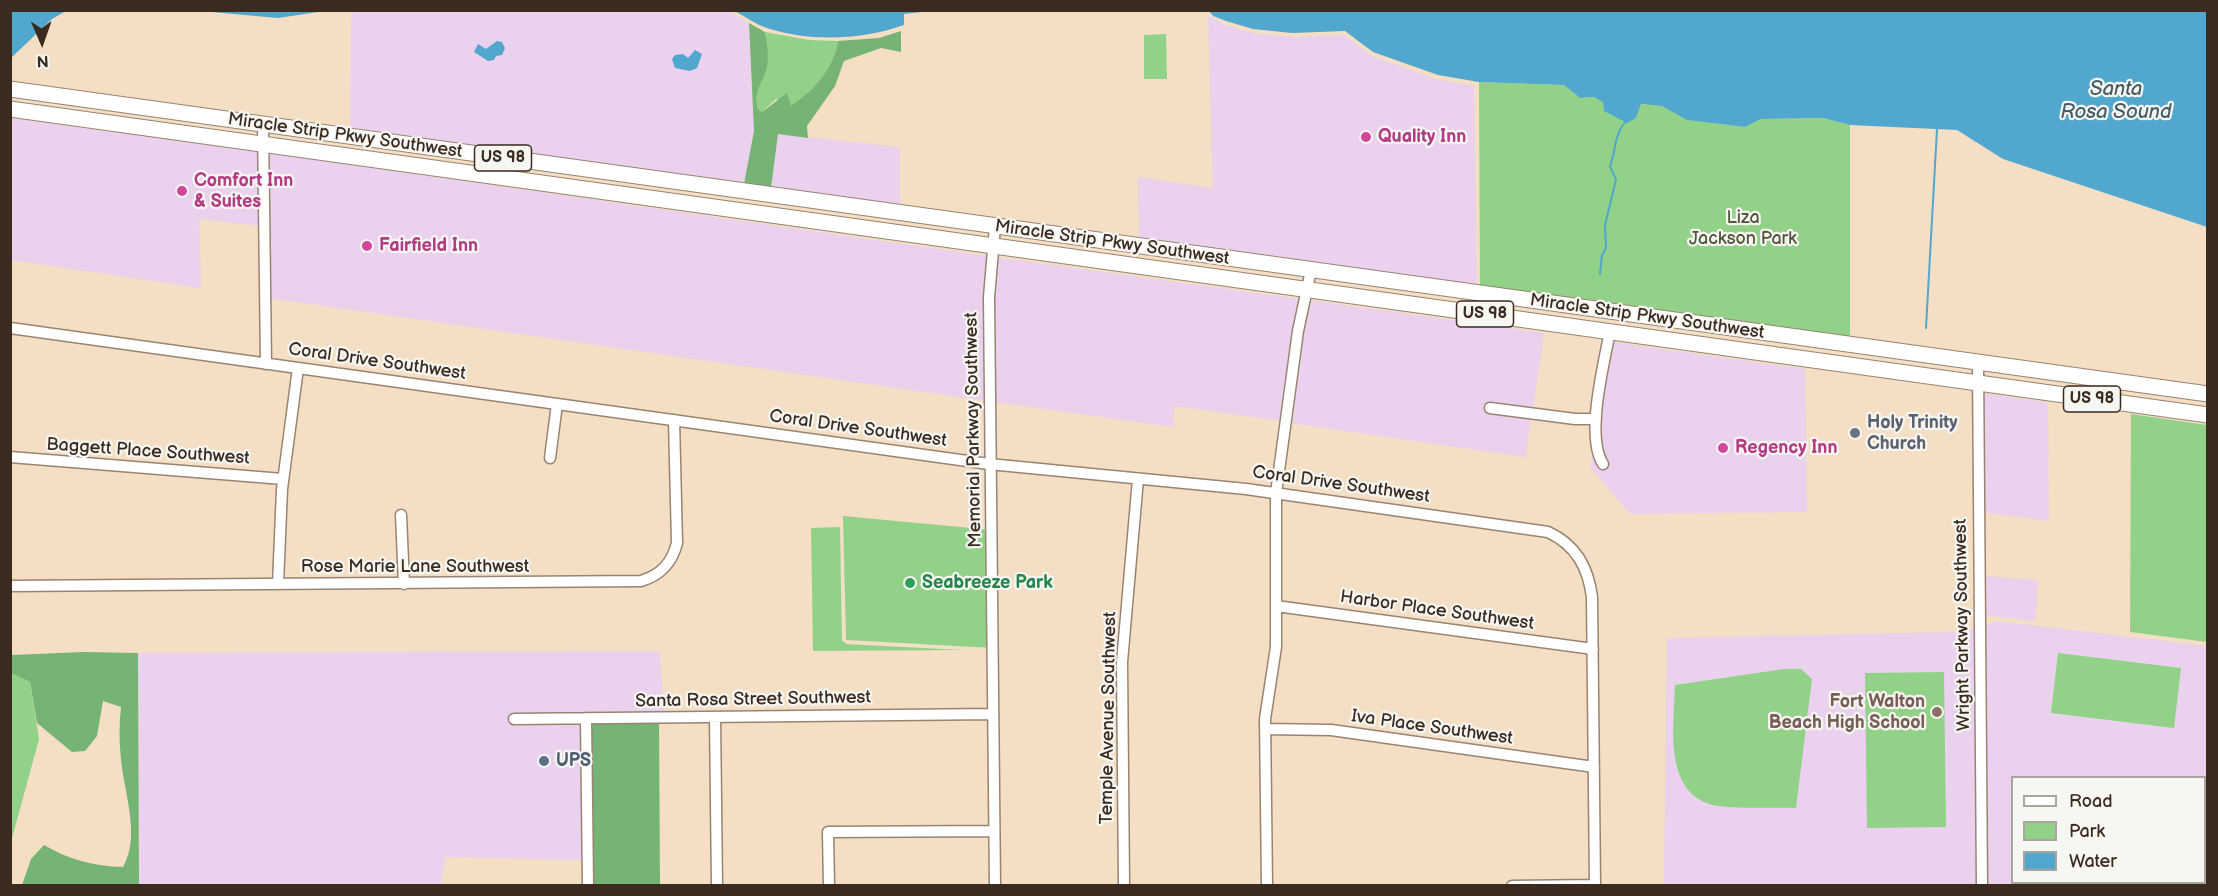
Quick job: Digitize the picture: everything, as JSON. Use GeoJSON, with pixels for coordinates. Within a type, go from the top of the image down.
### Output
{"type":"FeatureCollection","features":[{"type":"Feature","properties":{"kind":"highway","name":"Miracle Strip Pkwy Southwest"},"geometry":{"type":"LineString","coordinates":[[10,89],[2200,393]]}},
{"type":"Feature","properties":{"kind":"highway"},"geometry":{"type":"LineString","coordinates":[[10,96],[33,92]]}},
{"type":"Feature","properties":{"kind":"highway","name":"Miracle Strip Pkwy Southwest"},"geometry":{"type":"LineString","coordinates":[[10,109],[2208,415]]}},
{"type":"Feature","properties":{"kind":"highway"},"geometry":{"type":"LineString","coordinates":[[2191,412],[2200,393]]}},
{"type":"Feature","properties":{"kind":"street"},"geometry":{"type":"LineString","coordinates":[[263,124],[266,363]]}},
{"type":"Feature","properties":{"kind":"street","name":"Memorial Parkway Southwest"},"geometry":{"type":"LineString","coordinates":[[995,227],[989,297],[995,885]]}},
{"type":"Feature","properties":{"kind":"street"},"geometry":{"type":"LineString","coordinates":[[1267,885],[1265,729],[1274,662],[1276,493],[1298,331],[1311,270]]}},
{"type":"Feature","properties":{"kind":"street","name":"Coral Drive Southwest"},"geometry":{"type":"LineString","coordinates":[[10,328],[992,464],[1276,493],[1530,527],[1557,536],[1578,555],[1588,574],[1592,597],[1595,885]]}},
{"type":"Feature","properties":{"kind":"street"},"geometry":{"type":"LineString","coordinates":[[1603,464],[1598,455],[1596,419],[1597,401],[1610,332]]}},
{"type":"Feature","properties":{"kind":"street","name":"Wright Parkway Southwest"},"geometry":{"type":"LineString","coordinates":[[1978,364],[1982,885]]}},
{"type":"Feature","properties":{"kind":"street"},"geometry":{"type":"LineString","coordinates":[[278,584],[283,479],[298,368]]}},
{"type":"Feature","properties":{"kind":"street"},"geometry":{"type":"LineString","coordinates":[[550,458],[557,404]]}},
{"type":"Feature","properties":{"kind":"street"},"geometry":{"type":"LineString","coordinates":[[1490,408],[1575,419],[1596,419]]}},
{"type":"Feature","properties":{"kind":"street","name":"Rose Marie Lane Southwest"},"geometry":{"type":"LineString","coordinates":[[10,586],[641,581],[659,573],[671,561],[676,543],[674,420]]}},
{"type":"Feature","properties":{"kind":"street","name":"Baggett Place Southwest"},"geometry":{"type":"LineString","coordinates":[[10,458],[283,479]]}},
{"type":"Feature","properties":{"kind":"street","name":"Temple Avenue Southwest"},"geometry":{"type":"LineString","coordinates":[[1124,885],[1122,662],[1138,478]]}},
{"type":"Feature","properties":{"kind":"street"},"geometry":{"type":"LineString","coordinates":[[401,515],[404,584]]}},
{"type":"Feature","properties":{"kind":"street","name":"Harbor Place Southwest"},"geometry":{"type":"LineString","coordinates":[[1276,606],[1593,649]]}},
{"type":"Feature","properties":{"kind":"street","name":"Santa Rosa Street Southwest"},"geometry":{"type":"LineString","coordinates":[[514,719],[993,714]]}},
{"type":"Feature","properties":{"kind":"street"},"geometry":{"type":"LineString","coordinates":[[715,717],[717,885]]}},
{"type":"Feature","properties":{"kind":"street"},"geometry":{"type":"LineString","coordinates":[[586,718],[588,885]]}},
{"type":"Feature","properties":{"kind":"street","name":"Iva Place Southwest"},"geometry":{"type":"LineString","coordinates":[[1265,729],[1331,730],[1594,766]]}},
{"type":"Feature","properties":{"kind":"street"},"geometry":{"type":"LineString","coordinates":[[829,885],[828,832],[994,831]]}},
{"type":"Feature","properties":{"kind":"street"},"geometry":{"type":"LineString","coordinates":[[1512,885],[1595,885]]}},
{"type":"Feature","properties":{"kind":"shaded area"},"geometry":{"type":"Polygon","coordinates":[[[726,10],[749,23],[754,131],[744,184],[350,129],[351,11],[726,10]]]}},
{"type":"Feature","properties":{"kind":"shaded area"},"geometry":{"type":"Polygon","coordinates":[[[1208,15],[1225,25],[1253,33],[1292,37],[1344,35],[1372,56],[1436,79],[1474,86],[1477,285],[1139,239],[1138,177],[1213,188],[1208,15]]]}},
{"type":"Feature","properties":{"kind":"shaded area"},"geometry":{"type":"Polygon","coordinates":[[[11,118],[259,152],[260,226],[199,219],[201,288],[11,260],[11,118]]]}},
{"type":"Feature","properties":{"kind":"shaded area"},"geometry":{"type":"Polygon","coordinates":[[[778,134],[900,147],[900,206],[771,188],[778,134]]]}},
{"type":"Feature","properties":{"kind":"shaded area"},"geometry":{"type":"Polygon","coordinates":[[[267,153],[987,256],[987,401],[269,298],[267,153]]]}},
{"type":"Feature","properties":{"kind":"shaded area"},"geometry":{"type":"Polygon","coordinates":[[[995,257],[1301,299],[1282,421],[1174,406],[1173,427],[995,402],[995,257]]]}},
{"type":"Feature","properties":{"kind":"shaded area"},"geometry":{"type":"Polygon","coordinates":[[[1309,300],[1544,333],[1533,409],[1486,403],[1486,412],[1531,418],[1526,457],[1290,423],[1309,300]]]}},
{"type":"Feature","properties":{"kind":"shaded area"},"geometry":{"type":"Polygon","coordinates":[[[1612,342],[1805,369],[1807,512],[1630,514],[1590,467],[1594,447],[1596,462],[1602,471],[1609,465],[1602,453],[1601,404],[1612,342]]]}},
{"type":"Feature","properties":{"kind":"shaded area"},"geometry":{"type":"Polygon","coordinates":[[[1981,393],[2048,402],[2049,521],[1982,512],[1981,393]]]}},
{"type":"Feature","properties":{"kind":"shaded area"},"geometry":{"type":"Polygon","coordinates":[[[1983,576],[2038,580],[2035,621],[1984,615],[1983,576]]]}},
{"type":"Feature","properties":{"kind":"shaded area","name":"Fort Walton Beach High School"},"geometry":{"type":"Polygon","coordinates":[[[1997,621],[2207,646],[2207,885],[1664,886],[1667,638],[1959,632],[1997,621]]]}},
{"type":"Feature","properties":{"kind":"shaded area"},"geometry":{"type":"Polygon","coordinates":[[[659,651],[665,713],[509,715],[510,724],[582,723],[583,860],[445,857],[441,885],[139,885],[138,653],[659,651]]]}},
{"type":"Feature","properties":{"kind":"green space"},"geometry":{"type":"Polygon","coordinates":[[[749,23],[765,32],[767,67],[757,97],[758,109],[762,112],[787,93],[791,106],[807,93],[827,70],[838,41],[879,38],[901,31],[901,52],[881,48],[844,61],[835,86],[807,126],[808,138],[778,134],[771,188],[744,184],[754,131],[749,23]]]}},
{"type":"Feature","properties":{"kind":"green space"},"geometry":{"type":"Polygon","coordinates":[[[765,32],[809,40],[838,41],[836,52],[827,70],[807,94],[791,107],[776,99],[762,112],[758,109],[757,95],[766,66],[765,32]]]}},
{"type":"Feature","properties":{"kind":"green space"},"geometry":{"type":"Polygon","coordinates":[[[1166,34],[1167,79],[1144,79],[1144,35],[1166,34]]]}},
{"type":"Feature","properties":{"kind":"green space","name":"Liza Jackson Park"},"geometry":{"type":"Polygon","coordinates":[[[1479,82],[1564,85],[1580,98],[1594,97],[1636,118],[1640,104],[1662,106],[1688,120],[1745,127],[1761,119],[1823,118],[1850,125],[1850,346],[1480,293],[1479,82]]]}},
{"type":"Feature","properties":{"kind":"green space"},"geometry":{"type":"Polygon","coordinates":[[[2131,414],[2207,425],[2207,642],[2130,632],[2131,414]]]}},
{"type":"Feature","properties":{"kind":"green space","name":"Seabreeze Park"},"geometry":{"type":"Polygon","coordinates":[[[843,516],[992,530],[993,648],[846,640],[843,516]]]}},
{"type":"Feature","properties":{"kind":"green space"},"geometry":{"type":"Polygon","coordinates":[[[840,527],[842,640],[846,644],[962,650],[813,651],[811,528],[840,527]]]}},
{"type":"Feature","properties":{"kind":"green space"},"geometry":{"type":"Polygon","coordinates":[[[84,652],[138,653],[139,885],[22,885],[31,859],[44,845],[63,855],[102,865],[123,867],[128,855],[131,828],[120,753],[121,707],[103,701],[97,736],[85,751],[72,752],[37,723],[30,682],[11,673],[11,655],[84,652]]]}},
{"type":"Feature","properties":{"kind":"green space"},"geometry":{"type":"Polygon","coordinates":[[[2058,653],[2181,668],[2174,728],[2051,713],[2058,653]]]}},
{"type":"Feature","properties":{"kind":"green space"},"geometry":{"type":"Polygon","coordinates":[[[1784,669],[1801,669],[1812,679],[1796,808],[1728,807],[1700,800],[1688,789],[1675,757],[1673,720],[1675,685],[1784,669]]]}},
{"type":"Feature","properties":{"kind":"green space"},"geometry":{"type":"Polygon","coordinates":[[[1944,672],[1946,827],[1867,828],[1865,673],[1944,672]]]}},
{"type":"Feature","properties":{"kind":"green space"},"geometry":{"type":"Polygon","coordinates":[[[11,673],[30,682],[39,739],[11,842],[11,673]]]}},
{"type":"Feature","properties":{"kind":"green space"},"geometry":{"type":"Polygon","coordinates":[[[659,722],[660,885],[592,885],[590,723],[659,722]]]}},
{"type":"Feature","properties":{"kind":"water"},"geometry":{"type":"Polygon","coordinates":[[[11,10],[66,11],[52,19],[11,58],[11,10]]]}},
{"type":"Feature","properties":{"kind":"water"},"geometry":{"type":"Polygon","coordinates":[[[200,10],[325,11],[278,18],[200,10]]]}},
{"type":"Feature","properties":{"kind":"water"},"geometry":{"type":"Polygon","coordinates":[[[734,11],[931,11],[904,14],[904,25],[871,34],[818,37],[784,33],[763,27],[734,11]]]}},
{"type":"Feature","properties":{"kind":"water","name":"Santa Rosa Sound"},"geometry":{"type":"Polygon","coordinates":[[[1209,11],[2207,11],[2207,227],[2003,159],[1957,130],[1850,125],[1823,118],[1761,119],[1745,127],[1687,120],[1662,106],[1641,104],[1636,118],[1627,123],[1604,111],[1603,102],[1594,97],[1580,98],[1564,85],[1479,82],[1438,75],[1373,52],[1345,31],[1292,33],[1253,29],[1213,16],[1209,11]]]}},
{"type":"Feature","properties":{"kind":"water"},"geometry":{"type":"Polygon","coordinates":[[[497,41],[502,42],[505,48],[502,55],[496,56],[494,60],[488,61],[474,52],[478,44],[486,49],[497,41]]]}},
{"type":"Feature","properties":{"kind":"water"},"geometry":{"type":"Polygon","coordinates":[[[695,50],[702,54],[697,68],[690,71],[675,68],[672,59],[675,55],[683,54],[688,58],[695,50]]]}},
{"type":"Feature","properties":{"kind":"waterway"},"geometry":{"type":"LineString","coordinates":[[1600,274],[1602,255],[1606,248],[1605,225],[1616,180],[1610,166],[1617,138],[1625,122]]}},
{"type":"Feature","properties":{"kind":"waterway"},"geometry":{"type":"LineString","coordinates":[[1926,328],[1937,129]]}},
{"type":"Feature","properties":{"kind":"place","name":"Quality Inn"},"geometry":{"type":"Point","coordinates":[1366,137]}},
{"type":"Feature","properties":{"kind":"place","name":"Comfort Inn & Suites"},"geometry":{"type":"Point","coordinates":[182,191]}},
{"type":"Feature","properties":{"kind":"place","name":"Fairfield Inn"},"geometry":{"type":"Point","coordinates":[367,246]}},
{"type":"Feature","properties":{"kind":"place","name":"Holy Trinity Church"},"geometry":{"type":"Point","coordinates":[1855,433]}},
{"type":"Feature","properties":{"kind":"place","name":"Regency Inn"},"geometry":{"type":"Point","coordinates":[1723,448]}},
{"type":"Feature","properties":{"kind":"place","name":"Seabreeze Park"},"geometry":{"type":"Point","coordinates":[910,583]}},
{"type":"Feature","properties":{"kind":"place","name":"Fort Walton Beach High School"},"geometry":{"type":"Point","coordinates":[1937,712]}},
{"type":"Feature","properties":{"kind":"place","name":"UPS"},"geometry":{"type":"Point","coordinates":[544,761]}}]}
